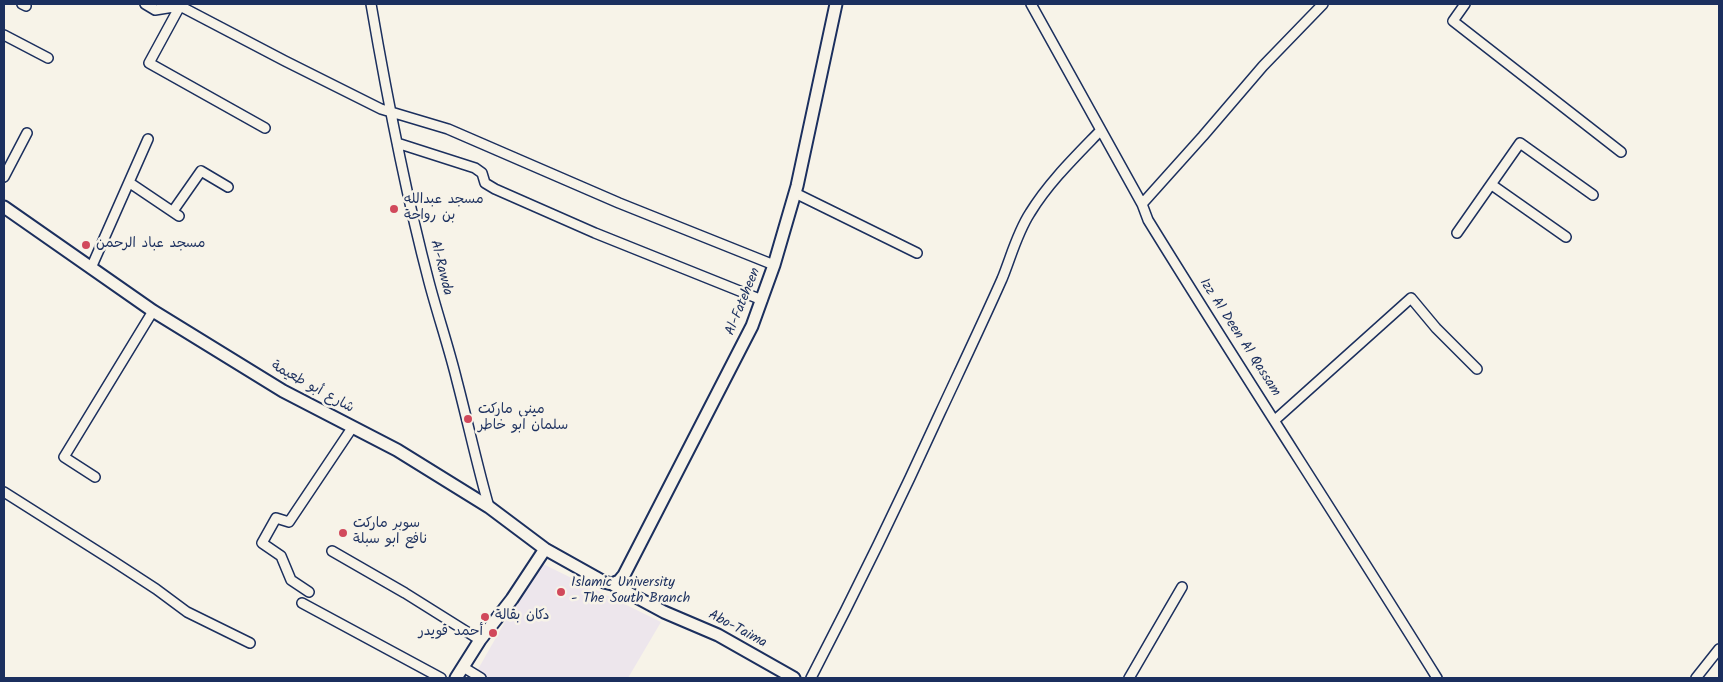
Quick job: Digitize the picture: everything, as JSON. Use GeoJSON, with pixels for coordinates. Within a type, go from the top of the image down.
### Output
{"type":"FeatureCollection","features":[{"type":"Feature","properties":{"kind":"street"},"geometry":{"type":"LineString","coordinates":[[145,4],[155,10],[181,5],[285,61],[381,108],[448,129],[619,203],[774,266]]}},
{"type":"Feature","properties":{"kind":"street","name":"Al-Rawda"},"geometry":{"type":"LineString","coordinates":[[371,4],[396,143],[429,282],[458,382],[470,440],[489,506]]}},
{"type":"Feature","properties":{"kind":"street","name":"Al-Fateheen"},"geometry":{"type":"LineString","coordinates":[[612,584],[619,581],[624,575],[750,332],[774,266],[795,192],[836,4]]}},
{"type":"Feature","properties":{"kind":"street","name":"Izz Al Deen Al Qassam"},"geometry":{"type":"LineString","coordinates":[[1031,4],[1142,204],[1148,220],[1437,678]]}},
{"type":"Feature","properties":{"kind":"street"},"geometry":{"type":"LineString","coordinates":[[1142,204],[1263,66],[1323,4]]}},
{"type":"Feature","properties":{"kind":"street"},"geometry":{"type":"LineString","coordinates":[[1465,4],[1453,21],[1621,152]]}},
{"type":"Feature","properties":{"kind":"street"},"geometry":{"type":"LineString","coordinates":[[181,5],[149,63],[265,128]]}},
{"type":"Feature","properties":{"kind":"street"},"geometry":{"type":"LineString","coordinates":[[4,35],[48,58]]}},
{"type":"Feature","properties":{"kind":"street"},"geometry":{"type":"LineString","coordinates":[[811,678],[874,555],[929,438],[1002,279],[1022,227],[1030,212],[1065,167],[1101,130]]}},
{"type":"Feature","properties":{"kind":"street"},"geometry":{"type":"LineString","coordinates":[[4,177],[27,133]]}},
{"type":"Feature","properties":{"kind":"street"},"geometry":{"type":"LineString","coordinates":[[91,268],[148,139]]}},
{"type":"Feature","properties":{"kind":"street"},"geometry":{"type":"LineString","coordinates":[[396,143],[475,168],[482,173],[485,184],[495,189],[595,233],[762,300]]}},
{"type":"Feature","properties":{"kind":"street"},"geometry":{"type":"LineString","coordinates":[[1457,233],[1520,143],[1593,195]]}},
{"type":"Feature","properties":{"kind":"street"},"geometry":{"type":"LineString","coordinates":[[130,183],[176,214],[201,171],[228,187]]}},
{"type":"Feature","properties":{"kind":"street"},"geometry":{"type":"LineString","coordinates":[[1492,185],[1566,237]]}},
{"type":"Feature","properties":{"kind":"street"},"geometry":{"type":"LineString","coordinates":[[795,192],[917,252]]}},
{"type":"Feature","properties":{"kind":"street","name":"شارع أبو طعيمة"},"geometry":{"type":"LineString","coordinates":[[4,207],[153,311],[283,391],[397,450],[489,506],[545,549],[604,582],[612,584]]}},
{"type":"Feature","properties":{"kind":"street"},"geometry":{"type":"LineString","coordinates":[[1275,420],[1412,298],[1436,328],[1478,370]]}},
{"type":"Feature","properties":{"kind":"street"},"geometry":{"type":"LineString","coordinates":[[95,477],[64,457],[153,311]]}},
{"type":"Feature","properties":{"kind":"street"},"geometry":{"type":"LineString","coordinates":[[309,592],[291,580],[281,556],[262,543],[276,518],[289,522],[352,428]]}},
{"type":"Feature","properties":{"kind":"street"},"geometry":{"type":"LineString","coordinates":[[4,492],[134,575],[187,612],[250,643]]}},
{"type":"Feature","properties":{"kind":"street"},"geometry":{"type":"LineString","coordinates":[[456,678],[480,640],[512,599],[545,549]]}},
{"type":"Feature","properties":{"kind":"street"},"geometry":{"type":"LineString","coordinates":[[332,551],[405,593],[480,640]]}},
{"type":"Feature","properties":{"kind":"street","name":"Abo-Taima"},"geometry":{"type":"LineString","coordinates":[[612,584],[664,612],[718,635],[794,678]]}},
{"type":"Feature","properties":{"kind":"street"},"geometry":{"type":"LineString","coordinates":[[1129,678],[1182,587]]}},
{"type":"Feature","properties":{"kind":"street"},"geometry":{"type":"LineString","coordinates":[[302,603],[441,678]]}},
{"type":"Feature","properties":{"kind":"street"},"geometry":{"type":"LineString","coordinates":[[1696,678],[1719,649]]}},
{"type":"Feature","properties":{"kind":"street"},"geometry":{"type":"LineString","coordinates":[[463,667],[481,678]]}},
{"type":"Feature","properties":{"kind":"shaded area","name":"Islamic University - The South Branch"},"geometry":{"type":"Polygon","coordinates":[[[539,562],[661,622],[628,678],[473,678],[539,562]]]}},
{"type":"Feature","properties":{"kind":"place","name":"مسجد عبدالله بن رواحة"},"geometry":{"type":"Point","coordinates":[394,209]}},
{"type":"Feature","properties":{"kind":"place","name":"مسجد عباد الرحمن"},"geometry":{"type":"Point","coordinates":[86,245]}},
{"type":"Feature","properties":{"kind":"place","name":"ميني ماركت سلمان ابو خاطر"},"geometry":{"type":"Point","coordinates":[468,419]}},
{"type":"Feature","properties":{"kind":"place","name":"سوبر ماركت نافع ابو سبلة"},"geometry":{"type":"Point","coordinates":[343,533]}},
{"type":"Feature","properties":{"kind":"place","name":"Islamic University - The South Branch"},"geometry":{"type":"Point","coordinates":[561,592]}},
{"type":"Feature","properties":{"kind":"place","name":"دكان بقالة"},"geometry":{"type":"Point","coordinates":[485,617]}},
{"type":"Feature","properties":{"kind":"place","name":"أحمد قويدر"},"geometry":{"type":"Point","coordinates":[493,633]}}]}
